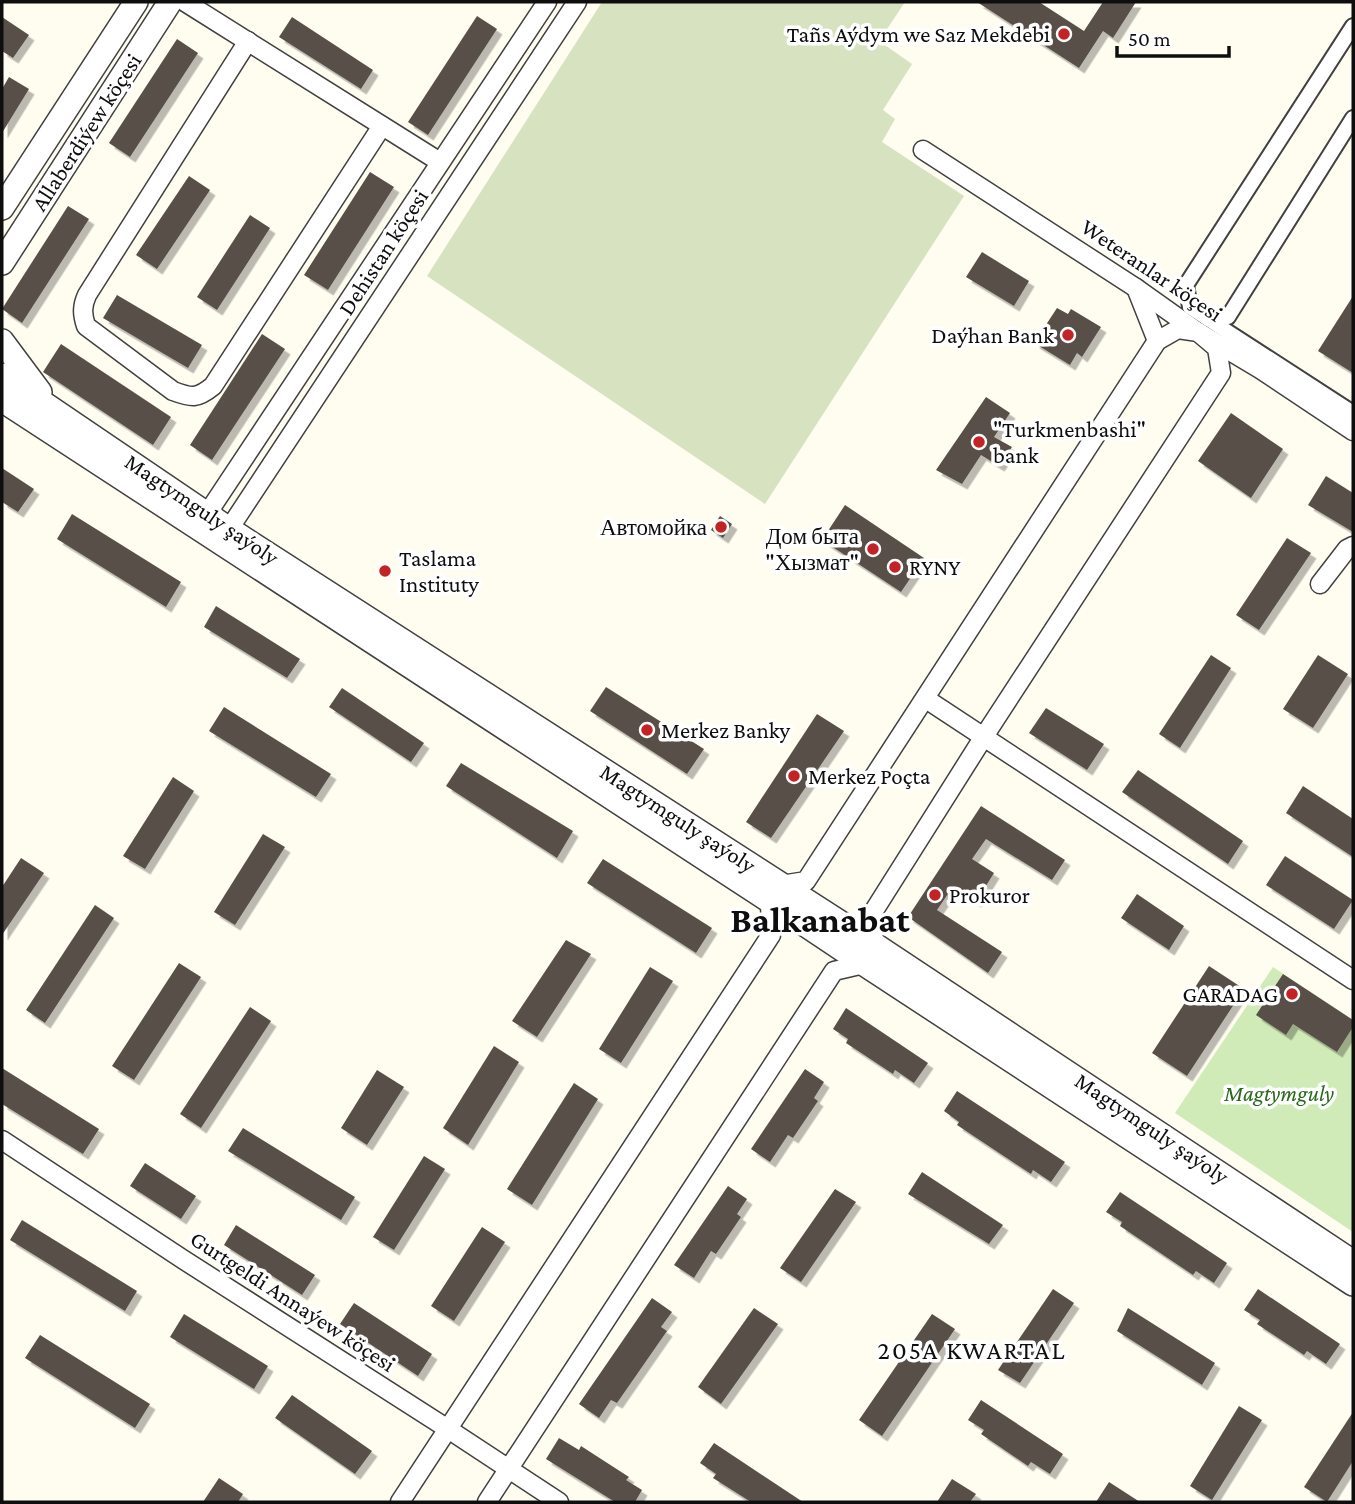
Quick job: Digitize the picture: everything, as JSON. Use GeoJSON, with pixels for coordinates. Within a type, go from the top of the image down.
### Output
{"type":"FeatureCollection","features":[{"type":"Feature","properties":{"kind":"street","name":"Allaberdiýew köçesi"},"geometry":{"type":"LineString","coordinates":[[2,208],[136,2]]}},
{"type":"Feature","properties":{"kind":"street","name":"Allaberdiýew köçesi"},"geometry":{"type":"LineString","coordinates":[[2,263],[170,2]]}},
{"type":"Feature","properties":{"kind":"street"},"geometry":{"type":"LineString","coordinates":[[185,2],[440,162]]}},
{"type":"Feature","properties":{"kind":"street","name":"Dehistan köçesi"},"geometry":{"type":"LineString","coordinates":[[207,514],[547,2]]}},
{"type":"Feature","properties":{"kind":"street","name":"Dehistan köçesi"},"geometry":{"type":"LineString","coordinates":[[229,529],[577,2]]}},
{"type":"Feature","properties":{"kind":"street"},"geometry":{"type":"LineString","coordinates":[[1221,373],[1217,348],[1190,307],[1186,285],[1353,26]]}},
{"type":"Feature","properties":{"kind":"street"},"geometry":{"type":"LineString","coordinates":[[248,41],[83,304],[82,316],[86,326],[173,391],[190,398],[204,394],[213,386],[382,126]]}},
{"type":"Feature","properties":{"kind":"street"},"geometry":{"type":"LineString","coordinates":[[400,1502],[771,935],[776,893],[806,881],[1157,341],[1178,329],[1228,317],[1353,118]]}},
{"type":"Feature","properties":{"kind":"street","name":"Weteranlar köçesi"},"geometry":{"type":"LineString","coordinates":[[923,150],[1136,288],[1203,325],[1259,369],[1353,430]]}},
{"type":"Feature","properties":{"kind":"street"},"geometry":{"type":"LineString","coordinates":[[2,201],[19,180]]}},
{"type":"Feature","properties":{"kind":"street"},"geometry":{"type":"LineString","coordinates":[[1136,288],[1157,341]]}},
{"type":"Feature","properties":{"kind":"street"},"geometry":{"type":"LineString","coordinates":[[1203,325],[1353,413]]}},
{"type":"Feature","properties":{"kind":"street"},"geometry":{"type":"LineString","coordinates":[[2,341],[25,374],[51,404],[73,423]]}},
{"type":"Feature","properties":{"kind":"street"},"geometry":{"type":"LineString","coordinates":[[487,1502],[834,971],[870,954],[870,917],[1221,373],[1233,366],[1259,369]]}},
{"type":"Feature","properties":{"kind":"street","name":"Magtymguly şaýoly"},"geometry":{"type":"LineString","coordinates":[[2,375],[776,893]]}},
{"type":"Feature","properties":{"kind":"street","name":"Magtymguly şaýoly"},"geometry":{"type":"LineString","coordinates":[[2,400],[1353,1262]]}},
{"type":"Feature","properties":{"kind":"street"},"geometry":{"type":"LineString","coordinates":[[1320,584],[1347,548],[1353,546]]}},
{"type":"Feature","properties":{"kind":"street"},"geometry":{"type":"LineString","coordinates":[[926,699],[1353,980]]}},
{"type":"Feature","properties":{"kind":"street","name":"Magtymguly şaýoly"},"geometry":{"type":"LineString","coordinates":[[870,954],[1353,1284]]}},
{"type":"Feature","properties":{"kind":"street","name":"Gurtgeldi Annaýew köçesi"},"geometry":{"type":"LineString","coordinates":[[2,1140],[559,1502]]}},
{"type":"Feature","properties":{"kind":"green space"},"geometry":{"type":"Polygon","coordinates":[[[602,2],[905,2],[879,41],[912,64],[883,110],[895,119],[882,142],[964,196],[765,504],[427,276],[602,2]]]}},
{"type":"Feature","properties":{"kind":"green space","name":"Magtymguly"},"geometry":{"type":"Polygon","coordinates":[[[1273,967],[1353,1020],[1353,1232],[1175,1113],[1273,967]]]}},
{"type":"Feature","properties":{"kind":"building","name":"Tañs Aýdym we Saz Mekdebi"},"geometry":{"type":"Polygon","coordinates":[[[977,2],[1039,2],[1084,31],[1103,2],[1136,2],[1113,38],[1103,31],[1079,68],[977,2]]]}},
{"type":"Feature","properties":{"kind":"building"},"geometry":{"type":"Polygon","coordinates":[[[477,16],[497,29],[428,135],[408,122],[477,16]]]}},
{"type":"Feature","properties":{"kind":"building"},"geometry":{"type":"Polygon","coordinates":[[[2,17],[29,35],[13,58],[2,51],[2,17]]]}},
{"type":"Feature","properties":{"kind":"building"},"geometry":{"type":"Polygon","coordinates":[[[292,17],[373,70],[361,89],[279,37],[292,17]]]}},
{"type":"Feature","properties":{"kind":"building"},"geometry":{"type":"Polygon","coordinates":[[[177,39],[198,53],[130,157],[109,143],[177,39]]]}},
{"type":"Feature","properties":{"kind":"building"},"geometry":{"type":"Polygon","coordinates":[[[9,77],[29,89],[2,133],[2,89],[9,77]]]}},
{"type":"Feature","properties":{"kind":"building"},"geometry":{"type":"Polygon","coordinates":[[[370,172],[394,187],[328,290],[304,275],[370,172]]]}},
{"type":"Feature","properties":{"kind":"building"},"geometry":{"type":"Polygon","coordinates":[[[189,176],[210,190],[157,269],[136,255],[189,176]]]}},
{"type":"Feature","properties":{"kind":"building"},"geometry":{"type":"Polygon","coordinates":[[[68,206],[89,219],[22,323],[2,309],[68,206]]]}},
{"type":"Feature","properties":{"kind":"building"},"geometry":{"type":"Polygon","coordinates":[[[250,215],[270,228],[217,310],[197,297],[250,215]]]}},
{"type":"Feature","properties":{"kind":"building"},"geometry":{"type":"Polygon","coordinates":[[[982,252],[1029,281],[1014,306],[966,277],[982,252]]]}},
{"type":"Feature","properties":{"kind":"building"},"geometry":{"type":"Polygon","coordinates":[[[117,295],[202,345],[188,368],[103,318],[117,295]]]}},
{"type":"Feature","properties":{"kind":"building"},"geometry":{"type":"Polygon","coordinates":[[[1353,296],[1353,373],[1318,351],[1353,296]]]}},
{"type":"Feature","properties":{"kind":"building","name":"Daýhan Bank"},"geometry":{"type":"Polygon","coordinates":[[[1057,308],[1068,314],[1071,309],[1101,327],[1082,357],[1077,353],[1070,365],[1034,343],[1057,308]]]}},
{"type":"Feature","properties":{"kind":"building"},"geometry":{"type":"Polygon","coordinates":[[[262,334],[285,349],[212,460],[190,445],[262,334]]]}},
{"type":"Feature","properties":{"kind":"building"},"geometry":{"type":"Polygon","coordinates":[[[61,344],[171,417],[153,445],[43,372],[61,344]]]}},
{"type":"Feature","properties":{"kind":"building","name":"\"Turkmenbashi\" bank"},"geometry":{"type":"Polygon","coordinates":[[[986,397],[1010,413],[994,437],[1012,447],[999,466],[981,455],[962,484],[936,470],[986,397]]]}},
{"type":"Feature","properties":{"kind":"building"},"geometry":{"type":"Polygon","coordinates":[[[1231,413],[1283,449],[1251,498],[1198,461],[1231,413]]]}},
{"type":"Feature","properties":{"kind":"building"},"geometry":{"type":"Polygon","coordinates":[[[2,468],[34,489],[18,512],[2,502],[2,468]]]}},
{"type":"Feature","properties":{"kind":"building"},"geometry":{"type":"Polygon","coordinates":[[[1326,476],[1353,493],[1353,532],[1308,505],[1326,476]]]}},
{"type":"Feature","properties":{"kind":"building","name":"Дом быта \"Хызмат\""},"geometry":{"type":"Polygon","coordinates":[[[845,505],[924,558],[901,592],[822,540],[845,505]]]}},
{"type":"Feature","properties":{"kind":"building"},"geometry":{"type":"Polygon","coordinates":[[[72,514],[181,582],[166,607],[57,539],[72,514]]]}},
{"type":"Feature","properties":{"kind":"building","name":"Автомойка"},"geometry":{"type":"Polygon","coordinates":[[[720,516],[732,524],[723,538],[711,530],[720,516]]]}},
{"type":"Feature","properties":{"kind":"building"},"geometry":{"type":"Polygon","coordinates":[[[1287,538],[1311,553],[1259,630],[1236,615],[1287,538]]]}},
{"type":"Feature","properties":{"kind":"building"},"geometry":{"type":"Polygon","coordinates":[[[216,606],[300,659],[287,678],[204,627],[216,606]]]}},
{"type":"Feature","properties":{"kind":"building"},"geometry":{"type":"Polygon","coordinates":[[[1211,655],[1231,668],[1180,748],[1159,734],[1211,655]]]}},
{"type":"Feature","properties":{"kind":"building"},"geometry":{"type":"Polygon","coordinates":[[[1318,655],[1348,674],[1313,728],[1283,709],[1318,655]]]}},
{"type":"Feature","properties":{"kind":"building","name":"Merkez Banky"},"geometry":{"type":"Polygon","coordinates":[[[606,687],[704,749],[687,774],[590,711],[606,687]]]}},
{"type":"Feature","properties":{"kind":"building"},"geometry":{"type":"Polygon","coordinates":[[[342,688],[424,743],[411,762],[329,707],[342,688]]]}},
{"type":"Feature","properties":{"kind":"building"},"geometry":{"type":"Polygon","coordinates":[[[224,707],[331,774],[316,797],[209,731],[224,707]]]}},
{"type":"Feature","properties":{"kind":"building"},"geometry":{"type":"Polygon","coordinates":[[[1046,708],[1104,744],[1087,770],[1029,733],[1046,708]]]}},
{"type":"Feature","properties":{"kind":"building","name":"Merkez Poçta"},"geometry":{"type":"Polygon","coordinates":[[[817,714],[844,731],[771,838],[746,822],[817,714]]]}},
{"type":"Feature","properties":{"kind":"building"},"geometry":{"type":"Polygon","coordinates":[[[461,763],[573,831],[557,858],[446,786],[461,763]]]}},
{"type":"Feature","properties":{"kind":"building"},"geometry":{"type":"Polygon","coordinates":[[[1138,770],[1243,841],[1228,864],[1122,792],[1138,770]]]}},
{"type":"Feature","properties":{"kind":"building"},"geometry":{"type":"Polygon","coordinates":[[[173,777],[194,791],[145,869],[123,856],[173,777]]]}},
{"type":"Feature","properties":{"kind":"building"},"geometry":{"type":"Polygon","coordinates":[[[1303,786],[1353,819],[1353,857],[1286,813],[1303,786]]]}},
{"type":"Feature","properties":{"kind":"building","name":"Prokuror"},"geometry":{"type":"Polygon","coordinates":[[[981,806],[1065,860],[1052,880],[986,839],[972,859],[994,873],[976,902],[952,888],[937,910],[1002,952],[988,973],[908,917],[981,806]]]}},
{"type":"Feature","properties":{"kind":"building"},"geometry":{"type":"Polygon","coordinates":[[[263,834],[285,847],[235,925],[214,912],[263,834]]]}},
{"type":"Feature","properties":{"kind":"building"},"geometry":{"type":"Polygon","coordinates":[[[1285,856],[1353,900],[1334,929],[1266,885],[1285,856]]]}},
{"type":"Feature","properties":{"kind":"building"},"geometry":{"type":"Polygon","coordinates":[[[21,858],[44,873],[2,935],[2,887],[21,858]]]}},
{"type":"Feature","properties":{"kind":"building"},"geometry":{"type":"Polygon","coordinates":[[[603,859],[712,928],[696,953],[587,883],[603,859]]]}},
{"type":"Feature","properties":{"kind":"building"},"geometry":{"type":"Polygon","coordinates":[[[1137,894],[1184,926],[1169,950],[1121,918],[1137,894]]]}},
{"type":"Feature","properties":{"kind":"building"},"geometry":{"type":"Polygon","coordinates":[[[95,905],[114,918],[45,1023],[26,1010],[95,905]]]}},
{"type":"Feature","properties":{"kind":"building"},"geometry":{"type":"Polygon","coordinates":[[[566,940],[591,954],[537,1037],[512,1021],[566,940]]]}},
{"type":"Feature","properties":{"kind":"building"},"geometry":{"type":"Polygon","coordinates":[[[179,963],[201,977],[134,1080],[112,1066],[179,963]]]}},
{"type":"Feature","properties":{"kind":"building"},"geometry":{"type":"Polygon","coordinates":[[[1209,966],[1244,989],[1187,1076],[1152,1053],[1209,966]]]}},
{"type":"Feature","properties":{"kind":"building"},"geometry":{"type":"Polygon","coordinates":[[[650,967],[673,981],[621,1063],[599,1049],[650,967]]]}},
{"type":"Feature","properties":{"kind":"building","name":"GARADAG"},"geometry":{"type":"Polygon","coordinates":[[[1283,974],[1353,1020],[1353,1027],[1337,1052],[1293,1024],[1286,1035],[1256,1015],[1283,974]]]}},
{"type":"Feature","properties":{"kind":"building"},"geometry":{"type":"Polygon","coordinates":[[[250,1007],[271,1021],[201,1128],[180,1114],[250,1007]]]}},
{"type":"Feature","properties":{"kind":"building"},"geometry":{"type":"Polygon","coordinates":[[[846,1008],[928,1063],[914,1083],[895,1070],[893,1074],[846,1043],[848,1039],[833,1029],[846,1008]]]}},
{"type":"Feature","properties":{"kind":"building"},"geometry":{"type":"Polygon","coordinates":[[[494,1046],[519,1062],[468,1145],[443,1128],[494,1046]]]}},
{"type":"Feature","properties":{"kind":"building"},"geometry":{"type":"Polygon","coordinates":[[[2,1068],[99,1129],[83,1154],[2,1104],[2,1068]]]}},
{"type":"Feature","properties":{"kind":"building"},"geometry":{"type":"Polygon","coordinates":[[[805,1069],[824,1082],[814,1098],[818,1101],[793,1138],[788,1135],[770,1162],[751,1149],[805,1069]]]}},
{"type":"Feature","properties":{"kind":"building"},"geometry":{"type":"Polygon","coordinates":[[[377,1070],[404,1087],[367,1145],[341,1128],[377,1070]]]}},
{"type":"Feature","properties":{"kind":"building"},"geometry":{"type":"Polygon","coordinates":[[[574,1083],[598,1099],[532,1205],[507,1189],[574,1083]]]}},
{"type":"Feature","properties":{"kind":"building"},"geometry":{"type":"Polygon","coordinates":[[[957,1091],[1065,1162],[1051,1182],[1033,1170],[1031,1174],[957,1125],[959,1122],[944,1111],[957,1091]]]}},
{"type":"Feature","properties":{"kind":"building"},"geometry":{"type":"Polygon","coordinates":[[[243,1128],[355,1197],[341,1220],[228,1151],[243,1128]]]}},
{"type":"Feature","properties":{"kind":"building"},"geometry":{"type":"Polygon","coordinates":[[[424,1156],[445,1169],[394,1250],[373,1237],[424,1156]]]}},
{"type":"Feature","properties":{"kind":"building"},"geometry":{"type":"Polygon","coordinates":[[[145,1163],[196,1196],[181,1219],[130,1186],[145,1163]]]}},
{"type":"Feature","properties":{"kind":"building"},"geometry":{"type":"Polygon","coordinates":[[[922,1172],[1003,1225],[989,1244],[908,1194],[922,1172]]]}},
{"type":"Feature","properties":{"kind":"building"},"geometry":{"type":"Polygon","coordinates":[[[728,1186],[747,1199],[737,1214],[741,1217],[716,1254],[711,1251],[694,1278],[674,1265],[728,1186]]]}},
{"type":"Feature","properties":{"kind":"building"},"geometry":{"type":"Polygon","coordinates":[[[835,1189],[856,1202],[801,1282],[780,1268],[835,1189]]]}},
{"type":"Feature","properties":{"kind":"building"},"geometry":{"type":"Polygon","coordinates":[[[1120,1192],[1227,1263],[1214,1283],[1196,1271],[1193,1275],[1120,1226],[1122,1222],[1106,1212],[1120,1192]]]}},
{"type":"Feature","properties":{"kind":"building"},"geometry":{"type":"Polygon","coordinates":[[[22,1220],[137,1291],[125,1311],[10,1240],[22,1220]]]}},
{"type":"Feature","properties":{"kind":"building"},"geometry":{"type":"Polygon","coordinates":[[[236,1225],[315,1275],[302,1295],[224,1245],[236,1225]]]}},
{"type":"Feature","properties":{"kind":"building"},"geometry":{"type":"Polygon","coordinates":[[[482,1227],[505,1242],[454,1321],[431,1306],[482,1227]]]}},
{"type":"Feature","properties":{"kind":"building"},"geometry":{"type":"Polygon","coordinates":[[[1053,1289],[1074,1303],[1020,1383],[998,1370],[1053,1289]]]}},
{"type":"Feature","properties":{"kind":"building"},"geometry":{"type":"Polygon","coordinates":[[[1258,1289],[1340,1344],[1326,1364],[1307,1351],[1304,1355],[1257,1324],[1260,1320],[1244,1310],[1258,1289]]]}},
{"type":"Feature","properties":{"kind":"building"},"geometry":{"type":"Polygon","coordinates":[[[652,1298],[672,1312],[661,1327],[667,1331],[617,1403],[611,1400],[599,1418],[579,1404],[652,1298]]]}},
{"type":"Feature","properties":{"kind":"building"},"geometry":{"type":"Polygon","coordinates":[[[354,1303],[432,1354],[418,1376],[340,1324],[354,1303]]]}},
{"type":"Feature","properties":{"kind":"building"},"geometry":{"type":"Polygon","coordinates":[[[754,1308],[778,1324],[721,1404],[698,1387],[754,1308]]]}},
{"type":"Feature","properties":{"kind":"building"},"geometry":{"type":"Polygon","coordinates":[[[1128,1308],[1215,1363],[1202,1385],[1117,1331],[1128,1308]]]}},
{"type":"Feature","properties":{"kind":"building"},"geometry":{"type":"Polygon","coordinates":[[[184,1314],[268,1366],[254,1389],[170,1337],[184,1314]]]}},
{"type":"Feature","properties":{"kind":"building"},"geometry":{"type":"Polygon","coordinates":[[[932,1314],[955,1329],[882,1436],[859,1420],[932,1314]]]}},
{"type":"Feature","properties":{"kind":"building"},"geometry":{"type":"Polygon","coordinates":[[[40,1335],[150,1404],[135,1428],[25,1358],[40,1335]]]}},
{"type":"Feature","properties":{"kind":"building"},"geometry":{"type":"Polygon","coordinates":[[[292,1395],[372,1451],[355,1474],[275,1418],[292,1395]]]}},
{"type":"Feature","properties":{"kind":"building"},"geometry":{"type":"Polygon","coordinates":[[[981,1400],[1063,1454],[1050,1474],[1031,1462],[1028,1466],[981,1434],[984,1430],[968,1420],[981,1400]]]}},
{"type":"Feature","properties":{"kind":"building"},"geometry":{"type":"Polygon","coordinates":[[[1239,1406],[1262,1420],[1212,1500],[1190,1486],[1239,1406]]]}},
{"type":"Feature","properties":{"kind":"building"},"geometry":{"type":"Polygon","coordinates":[[[1353,1412],[1353,1461],[1327,1502],[1304,1487],[1353,1412]]]}},
{"type":"Feature","properties":{"kind":"building"},"geometry":{"type":"Polygon","coordinates":[[[559,1438],[579,1450],[581,1446],[629,1477],[626,1480],[642,1490],[635,1502],[615,1502],[546,1459],[559,1438]]]}},
{"type":"Feature","properties":{"kind":"building"},"geometry":{"type":"Polygon","coordinates":[[[714,1443],[803,1502],[751,1502],[713,1478],[716,1474],[700,1463],[714,1443]]]}},
{"type":"Feature","properties":{"kind":"building"},"geometry":{"type":"Polygon","coordinates":[[[219,1478],[243,1494],[238,1502],[203,1502],[219,1478]]]}},
{"type":"Feature","properties":{"kind":"building"},"geometry":{"type":"Polygon","coordinates":[[[952,1479],[976,1494],[970,1502],[937,1502],[952,1479]]]}},
{"type":"Feature","properties":{"kind":"building"},"geometry":{"type":"Polygon","coordinates":[[[1109,1482],[1140,1502],[1096,1502],[1109,1482]]]}},
{"type":"Feature","properties":{"kind":"place","name":"Tañs Aýdym we Saz Mekdebi"},"geometry":{"type":"Point","coordinates":[1064,34]}},
{"type":"Feature","properties":{"kind":"place","name":"Daýhan Bank"},"geometry":{"type":"Point","coordinates":[1068,335]}},
{"type":"Feature","properties":{"kind":"place","name":"\"Turkmenbashi\" bank"},"geometry":{"type":"Point","coordinates":[979,442]}},
{"type":"Feature","properties":{"kind":"place","name":"Автомойка"},"geometry":{"type":"Point","coordinates":[721,527]}},
{"type":"Feature","properties":{"kind":"place","name":"Дом быта \"Хызмат\""},"geometry":{"type":"Point","coordinates":[873,549]}},
{"type":"Feature","properties":{"kind":"place","name":"RYNY"},"geometry":{"type":"Point","coordinates":[895,567]}},
{"type":"Feature","properties":{"kind":"place","name":"Taslama Instituty"},"geometry":{"type":"Point","coordinates":[385,571]}},
{"type":"Feature","properties":{"kind":"place","name":"Merkez Banky"},"geometry":{"type":"Point","coordinates":[647,730]}},
{"type":"Feature","properties":{"kind":"place","name":"Merkez Poçta"},"geometry":{"type":"Point","coordinates":[794,776]}},
{"type":"Feature","properties":{"kind":"place","name":"Prokuror"},"geometry":{"type":"Point","coordinates":[935,895]}},
{"type":"Feature","properties":{"kind":"place","name":"GARADAG"},"geometry":{"type":"Point","coordinates":[1292,994]}},
{"type":"Feature","properties":{"kind":"district","name":"Balkanabat"},"geometry":{"type":"Point","coordinates":[820,919]}},
{"type":"Feature","properties":{"kind":"district","name":"205A KWARTAL"},"geometry":{"type":"Point","coordinates":[972,1350]}}]}
